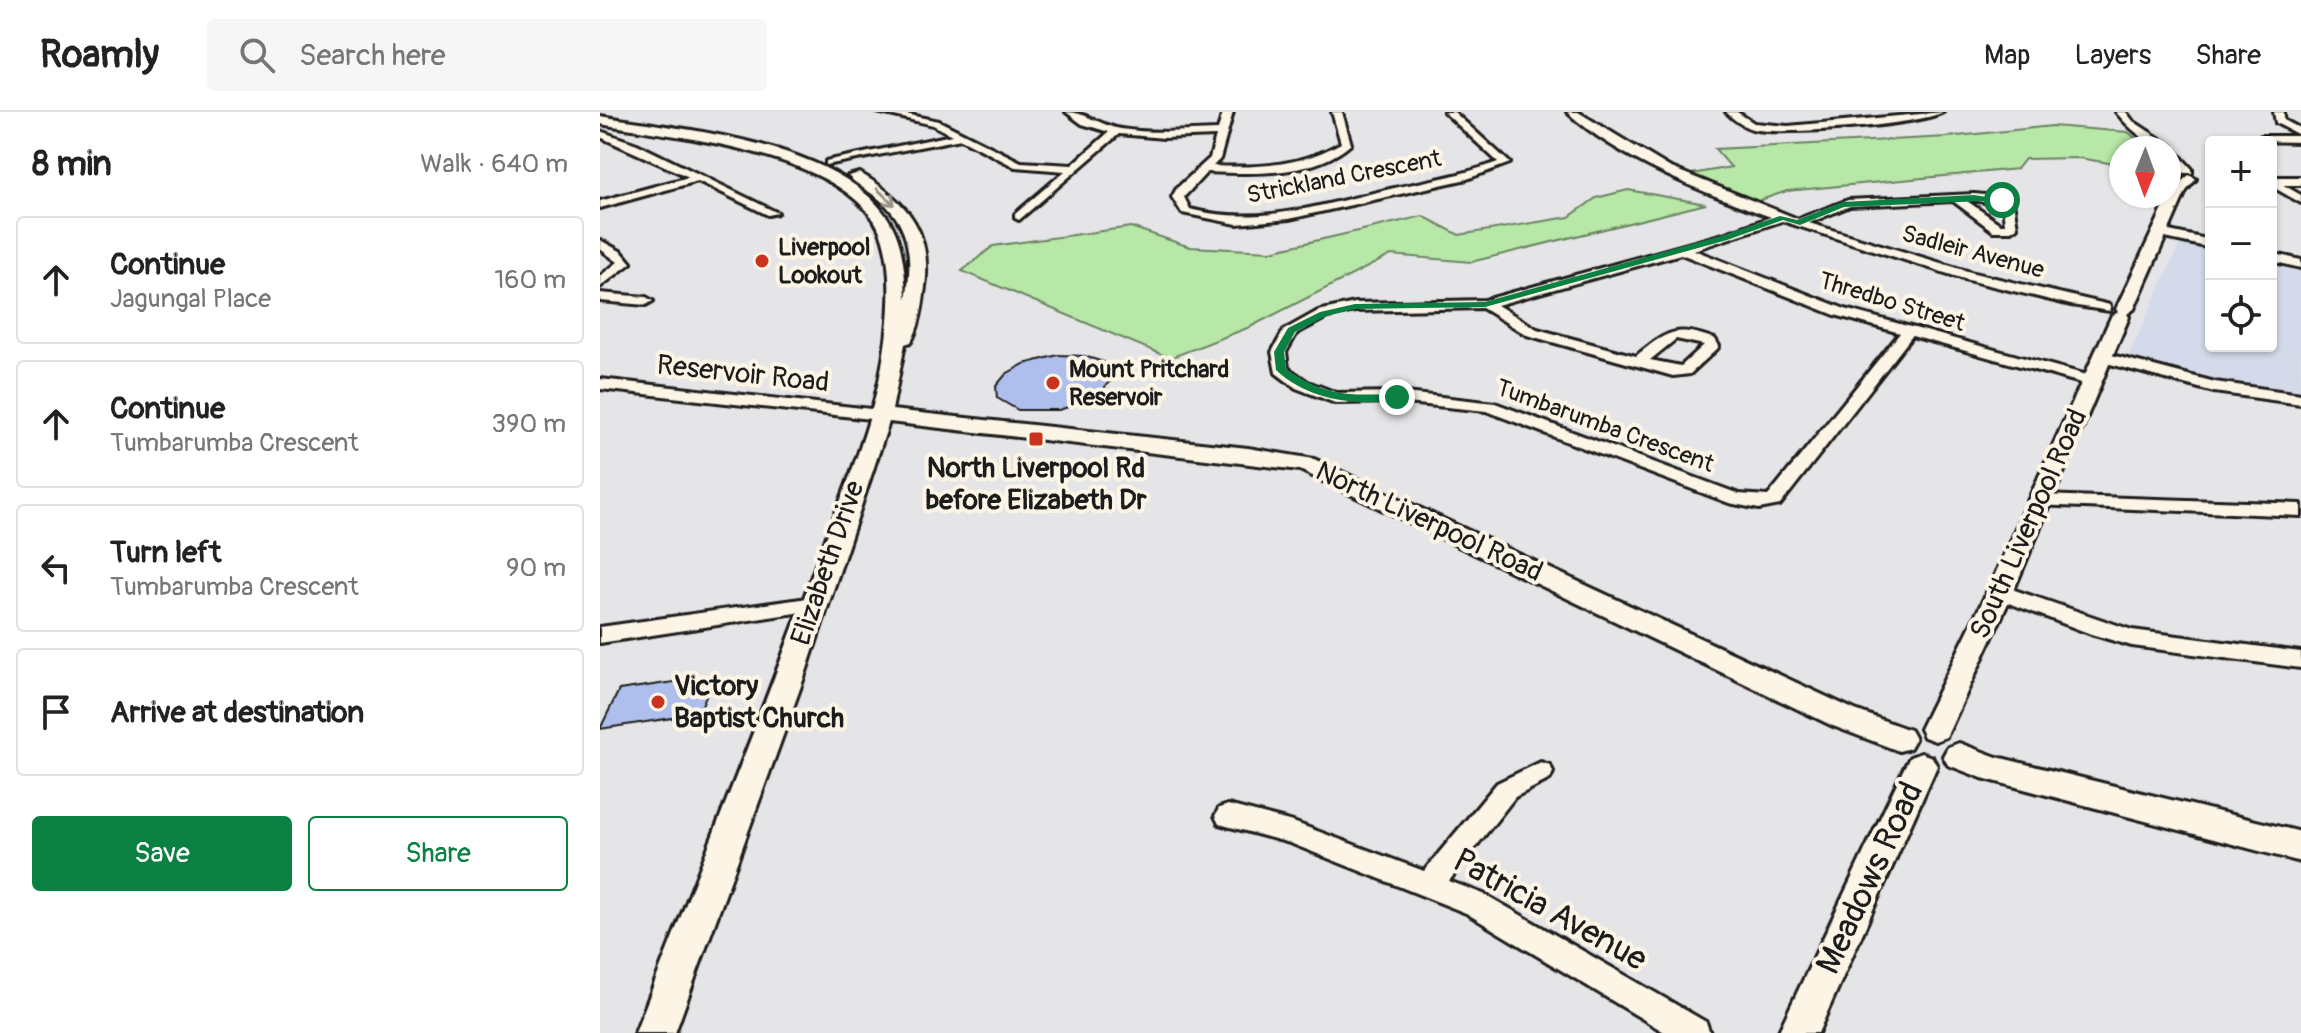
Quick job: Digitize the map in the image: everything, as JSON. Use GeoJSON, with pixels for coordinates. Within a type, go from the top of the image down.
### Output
{"type":"FeatureCollection","features":[{"type":"Feature","properties":{"kind":"main road","name":"Elizabeth Drive"},"geometry":{"type":"LineString","coordinates":[[600,113],[763,143],[830,163],[875,187],[906,216],[915,233],[921,273],[909,329],[893,360]]}},
{"type":"Feature","properties":{"kind":"main road","name":"Elizabeth Drive"},"geometry":{"type":"LineString","coordinates":[[600,120],[777,156],[828,175],[854,191],[880,218],[893,250],[896,277],[893,360],[880,415],[815,604],[655,1033]]}},
{"type":"Feature","properties":{"kind":"main road","name":"South Liverpool Road"},"geometry":{"type":"LineString","coordinates":[[1935,729],[2104,358],[2117,311],[2189,175]]}},
{"type":"Feature","properties":{"kind":"main road"},"geometry":{"type":"LineString","coordinates":[[2277,181],[2301,181]]}},
{"type":"Feature","properties":{"kind":"main road","name":"North Liverpool Road"},"geometry":{"type":"LineString","coordinates":[[880,415],[1306,464],[1844,718],[1899,739]]}},
{"type":"Feature","properties":{"kind":"main road"},"geometry":{"type":"LineString","coordinates":[[1959,756],[1953,766],[1945,770],[1921,766],[1904,754],[1899,739],[1902,730],[1909,727],[1935,729],[1952,741],[1959,756],[1993,769],[2301,847]]}},
{"type":"Feature","properties":{"kind":"main road","name":"Meadows Road"},"geometry":{"type":"LineString","coordinates":[[1798,1033],[1921,766]]}},
{"type":"Feature","properties":{"kind":"street"},"geometry":{"type":"LineString","coordinates":[[882,112],[921,119],[1019,165],[1072,168]]}},
{"type":"Feature","properties":{"kind":"street"},"geometry":{"type":"LineString","coordinates":[[1071,112],[1090,124],[1117,131],[1222,133]]}},
{"type":"Feature","properties":{"kind":"street","name":"Strickland Crescent"},"geometry":{"type":"LineString","coordinates":[[1228,112],[1215,159],[1181,190],[1178,197],[1183,208],[1212,218],[1252,220],[1285,216],[1505,163],[1449,112]]}},
{"type":"Feature","properties":{"kind":"street"},"geometry":{"type":"LineString","coordinates":[[1206,169],[1275,168],[1308,162],[1335,152],[1346,144],[1337,112]]}},
{"type":"Feature","properties":{"kind":"street","name":"Sadleir Avenue"},"geometry":{"type":"LineString","coordinates":[[1572,112],[1644,158],[1790,220],[1930,264],[2117,311]]}},
{"type":"Feature","properties":{"kind":"street"},"geometry":{"type":"LineString","coordinates":[[1731,112],[1749,125],[1773,128],[1884,120],[1938,112]]}},
{"type":"Feature","properties":{"kind":"street"},"geometry":{"type":"LineString","coordinates":[[2121,112],[2130,123],[2149,136]]}},
{"type":"Feature","properties":{"kind":"street"},"geometry":{"type":"LineString","coordinates":[[2279,112],[2279,121],[2301,133]]}},
{"type":"Feature","properties":{"kind":"street"},"geometry":{"type":"LineString","coordinates":[[1019,216],[1117,131]]}},
{"type":"Feature","properties":{"kind":"street"},"geometry":{"type":"LineString","coordinates":[[600,134],[633,146],[772,213]]}},
{"type":"Feature","properties":{"kind":"street"},"geometry":{"type":"LineString","coordinates":[[830,163],[962,136]]}},
{"type":"Feature","properties":{"kind":"street"},"geometry":{"type":"LineString","coordinates":[[2277,139],[2301,139]]}},
{"type":"Feature","properties":{"kind":"street"},"geometry":{"type":"LineString","coordinates":[[2181,165],[2189,175]]}},
{"type":"Feature","properties":{"kind":"street"},"geometry":{"type":"LineString","coordinates":[[600,205],[698,178]]}},
{"type":"Feature","properties":{"kind":"street"},"geometry":{"type":"LineString","coordinates":[[2277,185],[2301,200]]}},
{"type":"Feature","properties":{"kind":"street","name":"Tumbarumba Crescent"},"geometry":{"type":"LineString","coordinates":[[1908,332],[1774,501],[1759,503],[1735,499],[1489,406],[1397,397],[1335,398],[1302,385],[1281,370],[1279,352],[1291,330],[1323,314],[1355,307],[1485,304],[1848,203],[1956,198]]}},
{"type":"Feature","properties":{"kind":"street"},"geometry":{"type":"LineString","coordinates":[[2160,233],[2205,243]]}},
{"type":"Feature","properties":{"kind":"street"},"geometry":{"type":"LineString","coordinates":[[600,244],[625,263],[600,283]]}},
{"type":"Feature","properties":{"kind":"street","name":"Thredbo Street"},"geometry":{"type":"LineString","coordinates":[[1683,250],[1840,312],[2092,381]]}},
{"type":"Feature","properties":{"kind":"street"},"geometry":{"type":"LineString","coordinates":[[2277,258],[2301,264]]}},
{"type":"Feature","properties":{"kind":"street"},"geometry":{"type":"LineString","coordinates":[[600,297],[646,301]]}},
{"type":"Feature","properties":{"kind":"street"},"geometry":{"type":"LineString","coordinates":[[1485,304],[1532,332],[1638,362]]}},
{"type":"Feature","properties":{"kind":"street"},"geometry":{"type":"LineString","coordinates":[[2104,358],[2214,387],[2301,399]]}},
{"type":"Feature","properties":{"kind":"street","name":"Reservoir Road"},"geometry":{"type":"LineString","coordinates":[[600,384],[880,415]]}},
{"type":"Feature","properties":{"kind":"street"},"geometry":{"type":"LineString","coordinates":[[2041,501],[2301,510]]}},
{"type":"Feature","properties":{"kind":"street"},"geometry":{"type":"LineString","coordinates":[[2000,592],[2132,638],[2301,660]]}},
{"type":"Feature","properties":{"kind":"street"},"geometry":{"type":"LineString","coordinates":[[600,635],[815,604]]}},
{"type":"Feature","properties":{"kind":"street"},"geometry":{"type":"LineString","coordinates":[[1430,884],[1506,790],[1541,772]]}},
{"type":"Feature","properties":{"kind":"street","name":"Patricia Avenue"},"geometry":{"type":"LineString","coordinates":[[1228,816],[1293,833],[1476,904],[1695,1033]]}},
{"type":"Feature","properties":{"kind":"shaded area"},"geometry":{"type":"Polygon","coordinates":[[[2180,243],[2205,249],[2205,352],[2277,352],[2277,264],[2301,270],[2301,391],[2228,382],[2136,360],[2129,355],[2180,243]]]}},
{"type":"Feature","properties":{"kind":"green space"},"geometry":{"type":"Polygon","coordinates":[[[2052,126],[2128,132],[2133,136],[2109,136],[2109,163],[2079,158],[2025,159],[2017,169],[1787,191],[1758,201],[1692,174],[1731,167],[1715,149],[1948,137],[2052,126]]]}},
{"type":"Feature","properties":{"kind":"green space"},"geometry":{"type":"Polygon","coordinates":[[[1628,190],[1706,204],[1471,262],[1391,255],[1250,327],[1170,358],[962,271],[993,246],[1131,227],[1190,247],[1271,251],[1423,216],[1459,235],[1569,217],[1596,198],[1628,190]]]}},
{"type":"Feature","properties":{"kind":"building","name":"Mount Pritchard Reservoir"},"geometry":{"type":"Polygon","coordinates":[[[1058,355],[1084,356],[1104,362],[1109,368],[1110,381],[1098,395],[1059,410],[1018,410],[997,398],[996,386],[1006,374],[1024,364],[1058,355]]]}},
{"type":"Feature","properties":{"kind":"building","name":"Victory Baptist Church"},"geometry":{"type":"Polygon","coordinates":[[[715,676],[698,714],[600,729],[619,690],[715,676]]]}},
{"type":"Feature","properties":{"kind":"place","name":"Liverpool Lookout"},"geometry":{"type":"Point","coordinates":[762,261]}},
{"type":"Feature","properties":{"kind":"place","name":"Mount Pritchard Reservoir"},"geometry":{"type":"Point","coordinates":[1053,383]}},
{"type":"Feature","properties":{"kind":"place","name":"North Liverpool Rd before Elizabeth Dr"},"geometry":{"type":"Point","coordinates":[1036,439]}},
{"type":"Feature","properties":{"kind":"place","name":"Victory Baptist Church"},"geometry":{"type":"Point","coordinates":[658,702]}},
{"type":"Feature","properties":{"kind":"route"},"geometry":{"type":"LineString","coordinates":[[1397,397],[1335,398],[1302,385],[1281,370],[1279,352],[1291,330],[1323,314],[1355,307],[1485,304],[1724,238],[1783,217],[1798,223],[1843,204],[1974,197],[2002,200]]}}]}
